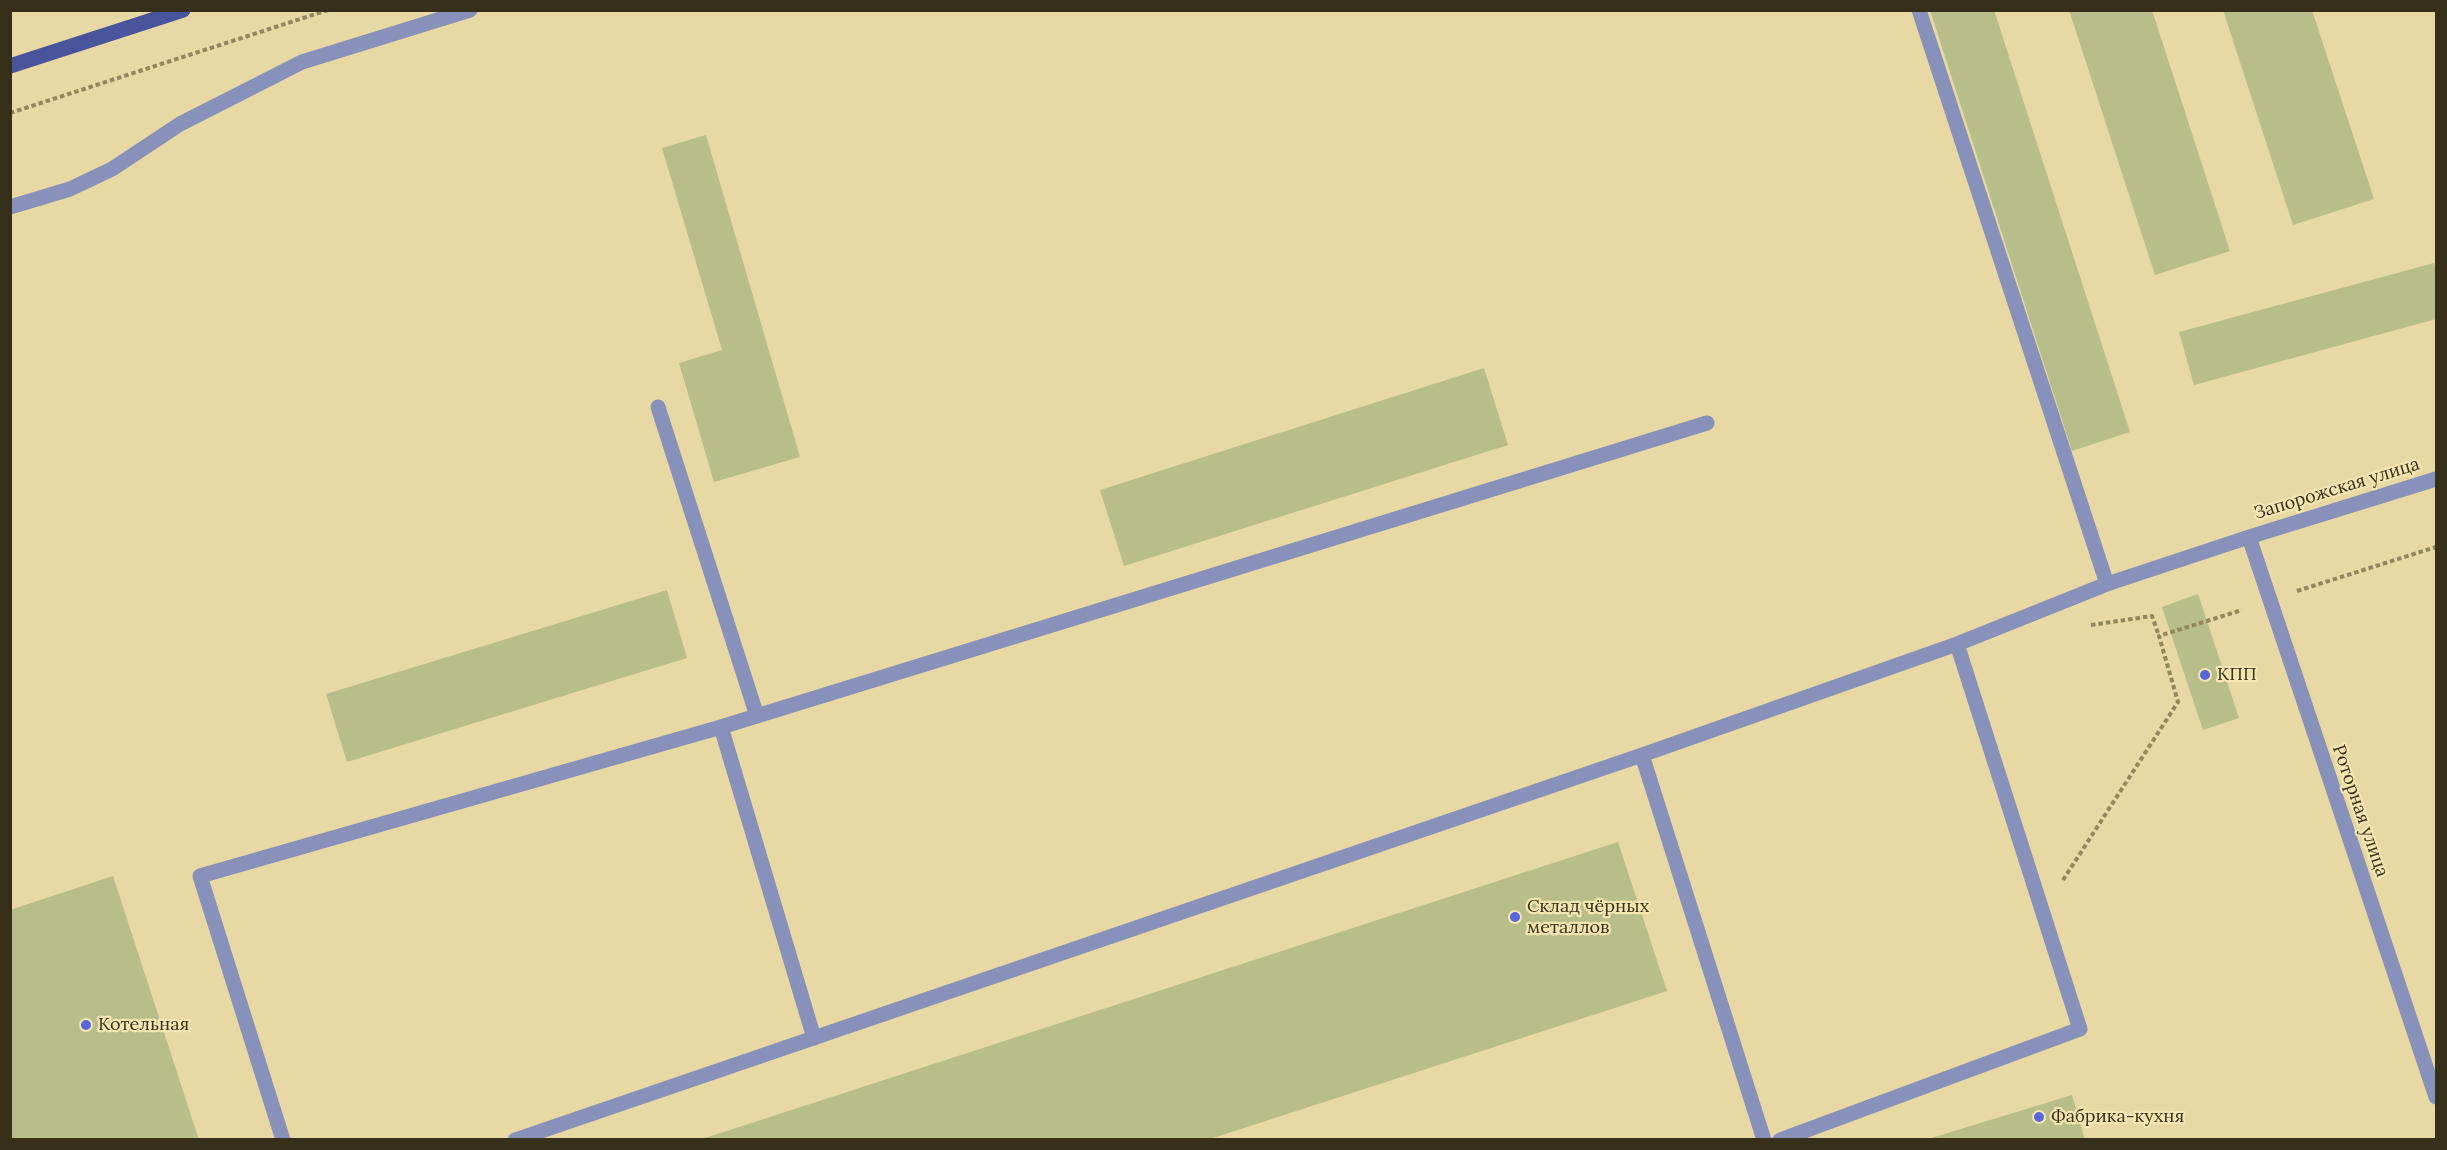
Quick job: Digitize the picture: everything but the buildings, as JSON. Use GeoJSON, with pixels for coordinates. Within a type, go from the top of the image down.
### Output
{"type":"FeatureCollection","features":[{"type":"Feature","properties":{"kind":"main road"},"geometry":{"type":"LineString","coordinates":[[10,66],[183,10]]}},
{"type":"Feature","properties":{"kind":"street"},"geometry":{"type":"LineString","coordinates":[[10,207],[62,192],[112,169],[180,124],[302,62],[471,10]]}},
{"type":"Feature","properties":{"kind":"street"},"geometry":{"type":"LineString","coordinates":[[1919,10],[2107,584]]}},
{"type":"Feature","properties":{"kind":"street"},"geometry":{"type":"LineString","coordinates":[[657,407],[757,716]]}},
{"type":"Feature","properties":{"kind":"street"},"geometry":{"type":"LineString","coordinates":[[283,1140],[200,876],[721,727],[1707,423]]}},
{"type":"Feature","properties":{"kind":"street","name":"Запорожская улица"},"geometry":{"type":"LineString","coordinates":[[515,1140],[1642,755],[1957,644],[2107,584],[2436,479]]}},
{"type":"Feature","properties":{"kind":"street","name":"Роторная улица"},"geometry":{"type":"LineString","coordinates":[[2249,537],[2436,1097]]}},
{"type":"Feature","properties":{"kind":"street"},"geometry":{"type":"LineString","coordinates":[[1780,1140],[2080,1029],[1957,644]]}},
{"type":"Feature","properties":{"kind":"street"},"geometry":{"type":"LineString","coordinates":[[721,727],[814,1038]]}},
{"type":"Feature","properties":{"kind":"street"},"geometry":{"type":"LineString","coordinates":[[1642,755],[1764,1140]]}},
{"type":"Feature","properties":{"kind":"path"},"geometry":{"type":"LineString","coordinates":[[10,113],[328,10]]}},
{"type":"Feature","properties":{"kind":"path"},"geometry":{"type":"LineString","coordinates":[[2270,600],[2436,547]]}},
{"type":"Feature","properties":{"kind":"path"},"geometry":{"type":"LineString","coordinates":[[2042,912],[2178,702],[2159,636],[2248,608]]}},
{"type":"Feature","properties":{"kind":"place","name":"КПП"},"geometry":{"type":"Point","coordinates":[2205,675]}},
{"type":"Feature","properties":{"kind":"place","name":"Склад чёрных металлов"},"geometry":{"type":"Point","coordinates":[1515,917]}},
{"type":"Feature","properties":{"kind":"place","name":"Котельная"},"geometry":{"type":"Point","coordinates":[86,1025]}},
{"type":"Feature","properties":{"kind":"place","name":"Фабрика-кухня"},"geometry":{"type":"Point","coordinates":[2039,1117]}}]}
